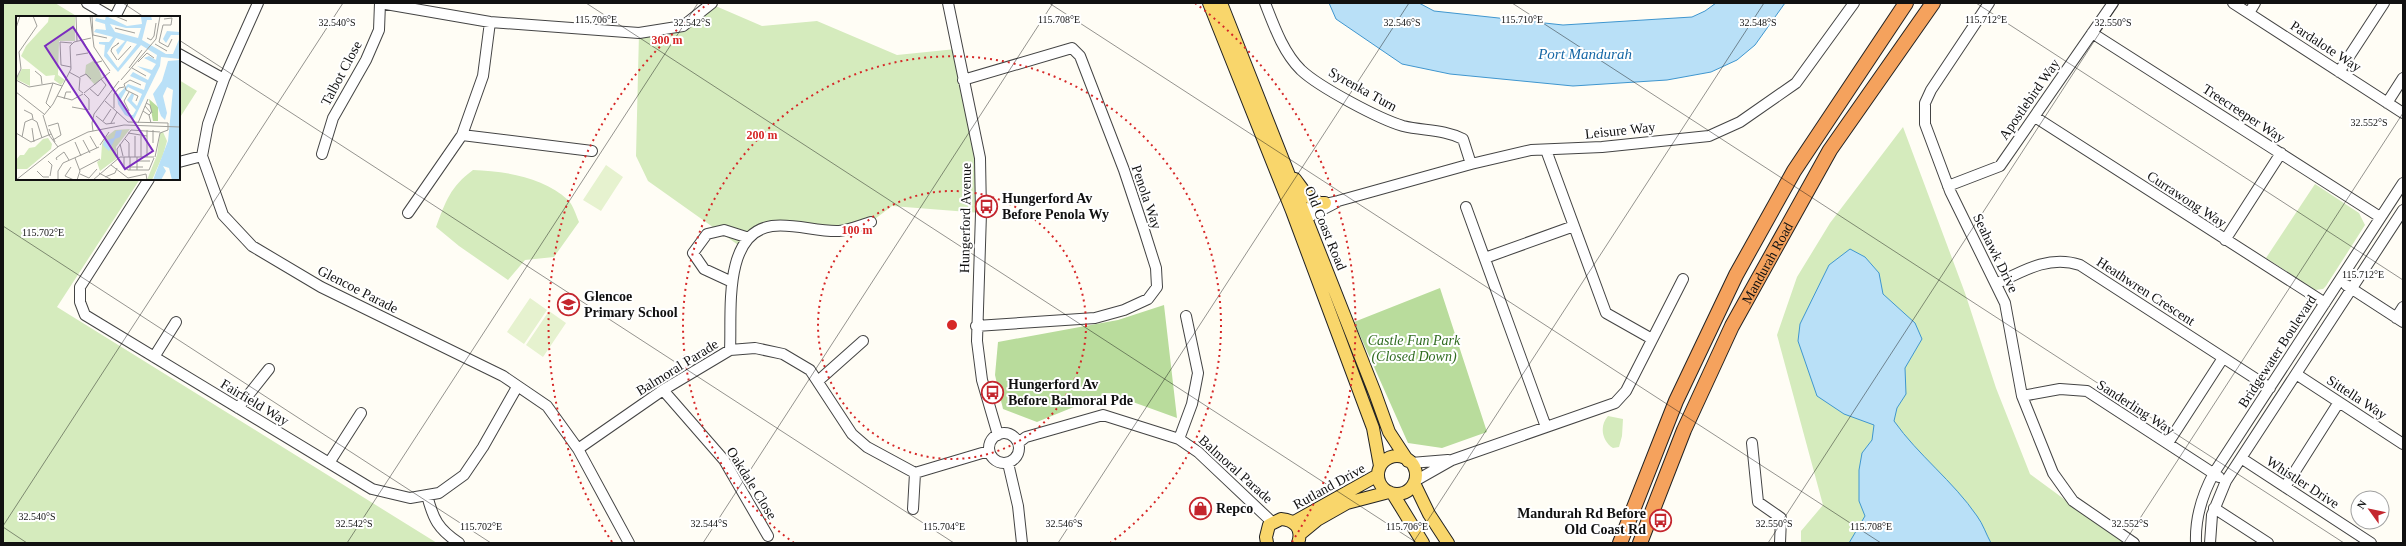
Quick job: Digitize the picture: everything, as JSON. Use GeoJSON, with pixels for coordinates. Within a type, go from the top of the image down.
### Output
{"type":"FeatureCollection","features":[{"type":"Feature","properties":{"kind":"highway","name":"Mandurah Road"},"geometry":{"type":"LineString","coordinates":[[1620,543],[1676,400],[1736,275],[1794,171],[1906,3]]}},
{"type":"Feature","properties":{"kind":"highway","name":"Mandurah Road"},"geometry":{"type":"LineString","coordinates":[[1640,543],[1684,430],[1732,326],[1830,150],[1933,3]]}},
{"type":"Feature","properties":{"kind":"main road","name":"Old Coast Road"},"geometry":{"type":"LineString","coordinates":[[1209,3],[1385,423],[1410,462]]}},
{"type":"Feature","properties":{"kind":"main road","name":"Old Coast Road"},"geometry":{"type":"LineString","coordinates":[[1221,3],[1283,159],[1299,216],[1373,428],[1379,471]]}},
{"type":"Feature","properties":{"kind":"main road"},"geometry":{"type":"LineString","coordinates":[[1283,159],[1309,198],[1319,203],[1325,203]]}},
{"type":"Feature","properties":{"kind":"main road"},"geometry":{"type":"LineString","coordinates":[[1423,543],[1391,493],[1381,486],[1379,471],[1393,457],[1410,462],[1415,471],[1414,482],[1429,514],[1448,543]]}},
{"type":"Feature","properties":{"kind":"main road","name":"Rutland Drive"},"geometry":{"type":"LineString","coordinates":[[1294,522],[1379,471]]}},
{"type":"Feature","properties":{"kind":"main road"},"geometry":{"type":"LineString","coordinates":[[1391,493],[1403,493],[1414,482]]}},
{"type":"Feature","properties":{"kind":"main road","name":"Rutland Drive"},"geometry":{"type":"LineString","coordinates":[[1299,540],[1317,520],[1347,503],[1391,493]]}},
{"type":"Feature","properties":{"kind":"main road"},"geometry":{"type":"LineString","coordinates":[[1263,541],[1266,531],[1272,522],[1281,519],[1294,522],[1299,540]]}},
{"type":"Feature","properties":{"kind":"street"},"geometry":{"type":"LineString","coordinates":[[87,3],[109,16]]}},
{"type":"Feature","properties":{"kind":"street"},"geometry":{"type":"LineString","coordinates":[[116,16],[122,3]]}},
{"type":"Feature","properties":{"kind":"street"},"geometry":{"type":"LineString","coordinates":[[180,162],[202,156],[208,124],[224,79],[258,3]]}},
{"type":"Feature","properties":{"kind":"street"},"geometry":{"type":"LineString","coordinates":[[380,3],[490,22],[639,33],[683,26],[712,3]]}},
{"type":"Feature","properties":{"kind":"street","name":"Talbot Close"},"geometry":{"type":"LineString","coordinates":[[322,154],[333,118],[366,60],[379,30],[380,3]]}},
{"type":"Feature","properties":{"kind":"street","name":"Hungerford Avenue"},"geometry":{"type":"LineString","coordinates":[[948,3],[973,122],[981,181],[976,326],[982,380],[998,435]]}},
{"type":"Feature","properties":{"kind":"street","name":"Syrenka Turn"},"geometry":{"type":"LineString","coordinates":[[1265,3],[1281,42],[1302,70],[1342,97],[1389,121],[1404,126],[1453,134],[1463,139],[1471,164]]}},
{"type":"Feature","properties":{"kind":"street","name":"Leisure Way"},"geometry":{"type":"LineString","coordinates":[[1299,216],[1338,201],[1471,164],[1531,150],[1602,147],[1710,136],[1740,122],[1796,83],[1854,3]]}},
{"type":"Feature","properties":{"kind":"street","name":"Seahawk Drive"},"geometry":{"type":"LineString","coordinates":[[1988,3],[1933,87],[1925,103],[1925,124],[1948,186],[1998,284],[2008,312],[2022,396],[2053,473],[2066,494],[2082,509],[2134,543]]}},
{"type":"Feature","properties":{"kind":"street","name":"Apostlebird Way"},"geometry":{"type":"LineString","coordinates":[[1948,186],[2000,166],[2113,3]]}},
{"type":"Feature","properties":{"kind":"street","name":"Pardalote Way"},"geometry":{"type":"LineString","coordinates":[[2234,3],[2403,114]]}},
{"type":"Feature","properties":{"kind":"street"},"geometry":{"type":"LineString","coordinates":[[2249,13],[2256,3]]}},
{"type":"Feature","properties":{"kind":"street"},"geometry":{"type":"LineString","coordinates":[[2339,72],[2384,3]]}},
{"type":"Feature","properties":{"kind":"street"},"geometry":{"type":"LineString","coordinates":[[408,213],[462,135],[483,76],[490,22]]}},
{"type":"Feature","properties":{"kind":"street","name":"Treecreeper Way"},"geometry":{"type":"LineString","coordinates":[[2092,33],[2380,217]]}},
{"type":"Feature","properties":{"kind":"street","name":"Penola Way"},"geometry":{"type":"LineString","coordinates":[[963,80],[1072,48],[1080,56],[1124,170],[1156,268],[1157,287],[1148,299],[1124,310],[1095,318],[976,326]]}},
{"type":"Feature","properties":{"kind":"street"},"geometry":{"type":"LineString","coordinates":[[180,55],[224,79]]}},
{"type":"Feature","properties":{"kind":"street"},"geometry":{"type":"LineString","coordinates":[[2386,103],[2403,78]]}},
{"type":"Feature","properties":{"kind":"street","name":"Currawong Way"},"geometry":{"type":"LineString","coordinates":[[2035,117],[2325,303]]}},
{"type":"Feature","properties":{"kind":"street"},"geometry":{"type":"LineString","coordinates":[[462,135],[592,151]]}},
{"type":"Feature","properties":{"kind":"street"},"geometry":{"type":"LineString","coordinates":[[1546,150],[1606,313],[1652,339]]}},
{"type":"Feature","properties":{"kind":"street"},"geometry":{"type":"LineString","coordinates":[[2225,240],[2281,153]]}},
{"type":"Feature","properties":{"kind":"street","name":"Glencoe Parade"},"geometry":{"type":"LineString","coordinates":[[202,156],[223,215],[252,246],[321,287],[502,376],[547,406],[578,449],[629,543]]}},
{"type":"Feature","properties":{"kind":"street","name":"Fairfield Way"},"geometry":{"type":"LineString","coordinates":[[148,180],[80,287],[80,302],[85,316],[372,489],[410,498],[439,494],[464,475],[483,446],[517,387]]}},
{"type":"Feature","properties":{"kind":"street","name":"Bridgewater Boulevard"},"geometry":{"type":"LineString","coordinates":[[2196,543],[2199,511],[2205,489],[2214,473],[2403,183]]}},
{"type":"Feature","properties":{"kind":"street","name":"Leisure Way"},"geometry":{"type":"LineString","coordinates":[[1299,216],[1325,203],[1338,201]]}},
{"type":"Feature","properties":{"kind":"street"},"geometry":{"type":"LineString","coordinates":[[1466,206],[1546,427]]}},
{"type":"Feature","properties":{"kind":"street","name":"Bridgewater Boulevard"},"geometry":{"type":"LineString","coordinates":[[2210,543],[2214,508],[2226,481],[2403,210]]}},
{"type":"Feature","properties":{"kind":"street"},"geometry":{"type":"LineString","coordinates":[[730,350],[732,282],[741,248],[752,233],[772,226],[839,231],[871,222]]}},
{"type":"Feature","properties":{"kind":"street"},"geometry":{"type":"LineString","coordinates":[[1485,258],[1574,226]]}},
{"type":"Feature","properties":{"kind":"street"},"geometry":{"type":"LineString","coordinates":[[732,282],[704,269],[693,253],[707,234],[724,230],[749,238]]}},
{"type":"Feature","properties":{"kind":"street","name":"Heathwren Crescent"},"geometry":{"type":"LineString","coordinates":[[1998,284],[2048,262],[2070,262],[2080,265],[2270,388]]}},
{"type":"Feature","properties":{"kind":"street"},"geometry":{"type":"LineString","coordinates":[[1414,482],[1452,460],[1614,403],[1626,391],[1684,279]]}},
{"type":"Feature","properties":{"kind":"street"},"geometry":{"type":"LineString","coordinates":[[2339,281],[2399,320],[2403,307]]}},
{"type":"Feature","properties":{"kind":"street","name":"Balmoral Parade"},"geometry":{"type":"LineString","coordinates":[[1179,439],[1192,404],[1198,373],[1186,316]]}},
{"type":"Feature","properties":{"kind":"street"},"geometry":{"type":"LineString","coordinates":[[154,357],[176,322]]}},
{"type":"Feature","properties":{"kind":"street"},"geometry":{"type":"LineString","coordinates":[[818,381],[863,341]]}},
{"type":"Feature","properties":{"kind":"street","name":"Balmoral Parade"},"geometry":{"type":"LineString","coordinates":[[578,449],[663,390],[730,350],[755,348],[783,354],[810,370],[852,434],[867,447],[915,473]]}},
{"type":"Feature","properties":{"kind":"street"},"geometry":{"type":"LineString","coordinates":[[2168,443],[2223,358]]}},
{"type":"Feature","properties":{"kind":"street"},"geometry":{"type":"LineString","coordinates":[[238,408],[269,369]]}},
{"type":"Feature","properties":{"kind":"street","name":"Sittella Way"},"geometry":{"type":"LineString","coordinates":[[2296,374],[2403,444]]}},
{"type":"Feature","properties":{"kind":"street","name":"Oakdale Close"},"geometry":{"type":"LineString","coordinates":[[663,390],[724,460],[768,536]]}},
{"type":"Feature","properties":{"kind":"street","name":"Sanderling Way"},"geometry":{"type":"LineString","coordinates":[[2022,396],[2060,390],[2087,391],[2226,481]]}},
{"type":"Feature","properties":{"kind":"street"},"geometry":{"type":"LineString","coordinates":[[2285,487],[2339,402]]}},
{"type":"Feature","properties":{"kind":"street"},"geometry":{"type":"LineString","coordinates":[[329,463],[361,413]]}},
{"type":"Feature","properties":{"kind":"street","name":"Balmoral Parade"},"geometry":{"type":"LineString","coordinates":[[1018,444],[1026,437],[1103,415],[1179,439],[1198,452],[1272,522]]}},
{"type":"Feature","properties":{"kind":"street"},"geometry":{"type":"LineString","coordinates":[[1009,434],[1018,444],[1018,454],[1008,463],[995,461],[989,453],[990,441],[998,435],[1009,434]]}},
{"type":"Feature","properties":{"kind":"street"},"geometry":{"type":"LineString","coordinates":[[1752,443],[1758,502],[1781,518],[1780,543]]}},
{"type":"Feature","properties":{"kind":"street"},"geometry":{"type":"LineString","coordinates":[[913,509],[915,473],[982,453],[989,453]]}},
{"type":"Feature","properties":{"kind":"street","name":"Whistler Drive"},"geometry":{"type":"LineString","coordinates":[[2241,458],[2371,543]]}},
{"type":"Feature","properties":{"kind":"street"},"geometry":{"type":"LineString","coordinates":[[1410,462],[1452,460]]}},
{"type":"Feature","properties":{"kind":"street"},"geometry":{"type":"LineString","coordinates":[[1008,463],[1018,506],[1022,543]]}},
{"type":"Feature","properties":{"kind":"street"},"geometry":{"type":"LineString","coordinates":[[427,495],[433,518],[446,535],[459,543]]}},
{"type":"Feature","properties":{"kind":"street"},"geometry":{"type":"LineString","coordinates":[[2214,508],[2268,543]]}},
{"type":"Feature","properties":{"kind":"green space"},"geometry":{"type":"Polygon","coordinates":[[[3,3],[55,3],[76,16],[16,16],[16,180],[139,180],[57,307],[437,543],[3,543],[3,3]]]}},
{"type":"Feature","properties":{"kind":"green space"},"geometry":{"type":"Polygon","coordinates":[[[711,4],[762,26],[817,21],[897,55],[956,49],[973,122],[981,213],[892,206],[871,222],[839,231],[772,226],[741,247],[648,181],[636,156],[639,33],[683,26],[711,4]]]}},
{"type":"Feature","properties":{"kind":"green space"},"geometry":{"type":"Polygon","coordinates":[[[180,81],[197,91],[180,117],[180,81]]]}},
{"type":"Feature","properties":{"kind":"green space"},"geometry":{"type":"Polygon","coordinates":[[[1903,127],[1965,293],[1996,388],[2030,474],[2083,513],[2131,543],[1801,543],[1801,531],[1823,505],[1777,335],[1797,277],[1830,223],[1903,127]]]}},
{"type":"Feature","properties":{"kind":"green space"},"geometry":{"type":"Polygon","coordinates":[[[606,165],[623,177],[601,211],[583,200],[606,165]]]}},
{"type":"Feature","properties":{"kind":"green space"},"geometry":{"type":"Polygon","coordinates":[[[473,170],[510,174],[536,181],[558,192],[570,202],[579,222],[554,257],[525,260],[508,280],[459,246],[436,227],[450,195],[459,182],[473,170]]]}},
{"type":"Feature","properties":{"kind":"green space"},"geometry":{"type":"Polygon","coordinates":[[[2315,184],[2359,213],[2365,225],[2326,286],[2323,289],[2315,290],[2266,258],[2315,184]]]}},
{"type":"Feature","properties":{"kind":"green space","name":"Castle Fun Park (Closed Down)"},"geometry":{"type":"Polygon","coordinates":[[[1440,288],[1487,432],[1442,448],[1408,443],[1354,322],[1440,288]]]}},
{"type":"Feature","properties":{"kind":"green space"},"geometry":{"type":"Polygon","coordinates":[[[530,298],[547,310],[524,344],[507,332],[530,298]]]}},
{"type":"Feature","properties":{"kind":"green space"},"geometry":{"type":"Polygon","coordinates":[[[1164,305],[1177,418],[1108,393],[1037,422],[1003,409],[995,375],[998,342],[1118,320],[1164,305]]]}},
{"type":"Feature","properties":{"kind":"green space"},"geometry":{"type":"Polygon","coordinates":[[[549,311],[566,323],[543,357],[526,345],[549,311]]]}},
{"type":"Feature","properties":{"kind":"green space"},"geometry":{"type":"Polygon","coordinates":[[[1608,416],[1623,419],[1622,436],[1619,447],[1613,448],[1604,437],[1603,424],[1608,416]]]}},
{"type":"Feature","properties":{"kind":"water","name":"Port Mandurah"},"geometry":{"type":"Polygon","coordinates":[[[1329,3],[1419,3],[1434,11],[1563,25],[1692,17],[1705,11],[1716,3],[1785,3],[1755,45],[1737,60],[1711,72],[1667,80],[1573,86],[1450,74],[1402,64],[1336,19],[1329,3]]]}},
{"type":"Feature","properties":{"kind":"water"},"geometry":{"type":"Polygon","coordinates":[[[1850,249],[1865,257],[1879,273],[1883,294],[1915,323],[1922,339],[1905,368],[1906,394],[1897,408],[1894,421],[1903,433],[1968,503],[1979,519],[1991,543],[1849,543],[1865,516],[1859,501],[1859,470],[1862,453],[1872,440],[1874,425],[1844,414],[1817,396],[1798,341],[1800,324],[1829,265],[1850,249]]]}},
{"type":"Feature","properties":{"kind":"place","name":"Hungerford Av Before Penola Wy"},"geometry":{"type":"Point","coordinates":[986,206]}},
{"type":"Feature","properties":{"kind":"place","name":"Glencoe Primary School"},"geometry":{"type":"Point","coordinates":[569,304]}},
{"type":"Feature","properties":{"kind":"place","name":"Hungerford Av Before Balmoral Pde"},"geometry":{"type":"Point","coordinates":[992,392]}},
{"type":"Feature","properties":{"kind":"place","name":"Repco"},"geometry":{"type":"Point","coordinates":[1201,508]}},
{"type":"Feature","properties":{"kind":"place","name":"Mandurah Rd Before Old Coast Rd"},"geometry":{"type":"Point","coordinates":[1661,521]}}]}
